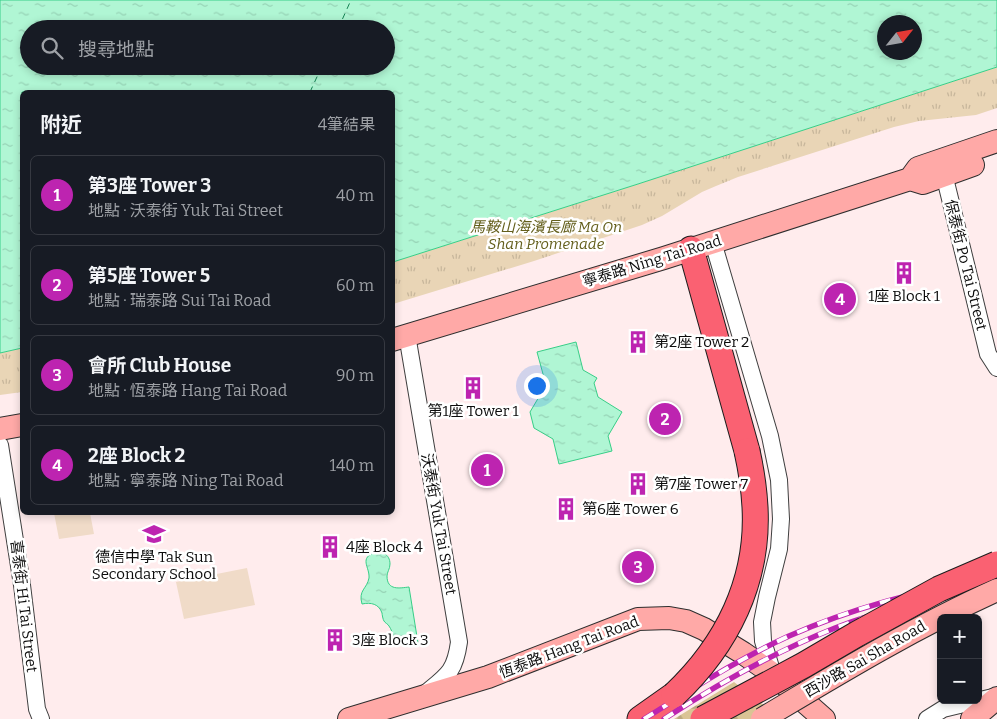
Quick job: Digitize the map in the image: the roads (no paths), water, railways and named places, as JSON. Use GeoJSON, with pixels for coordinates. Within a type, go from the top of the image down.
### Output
{"type":"FeatureCollection","features":[{"type":"Feature","properties":{"kind":"main road"},"geometry":{"type":"LineString","coordinates":[[640,719],[674,695],[687,683],[712,653],[733,618],[746,583],[753,546],[754,490],[702,245]]}},
{"type":"Feature","properties":{"kind":"main road"},"geometry":{"type":"LineString","coordinates":[[703,719],[939,589],[997,564]]}},
{"type":"Feature","properties":{"kind":"street","name":"寧泰路 Ning Tai Road"},"geometry":{"type":"LineString","coordinates":[[942,168],[997,141]]}},
{"type":"Feature","properties":{"kind":"street","name":"寧泰路 Ning Tai Road"},"geometry":{"type":"LineString","coordinates":[[400,337],[910,179],[918,168],[942,168],[997,157]]}},
{"type":"Feature","properties":{"kind":"street","name":"保泰街 Po Tai Street"},"geometry":{"type":"LineString","coordinates":[[942,168],[988,354],[997,368]]}},
{"type":"Feature","properties":{"kind":"street"},"geometry":{"type":"LineString","coordinates":[[702,245],[770,436],[779,480],[781,519],[779,549],[766,597],[762,622],[763,641],[773,674]]}},
{"type":"Feature","properties":{"kind":"street","name":"沃泰街 Yuk Tai Street"},"geometry":{"type":"LineString","coordinates":[[400,337],[458,642],[455,660],[447,676],[420,699]]}},
{"type":"Feature","properties":{"kind":"street"},"geometry":{"type":"LineString","coordinates":[[0,428],[20,425]]}},
{"type":"Feature","properties":{"kind":"street","name":"喜泰街 Hi Tai Street"},"geometry":{"type":"LineString","coordinates":[[0,445],[22,584],[38,716]]}},
{"type":"Feature","properties":{"kind":"street","name":"西沙路 Sai Sha Road"},"geometry":{"type":"LineString","coordinates":[[762,719],[911,632],[997,590]]}},
{"type":"Feature","properties":{"kind":"street","name":"恆泰路 Hang Tai Road"},"geometry":{"type":"LineString","coordinates":[[349,719],[488,678],[638,620],[668,618],[704,629],[743,653],[773,674],[824,719]]}},
{"type":"Feature","properties":{"kind":"street"},"geometry":{"type":"LineString","coordinates":[[927,719],[943,710],[997,697]]}},
{"type":"Feature","properties":{"kind":"street"},"geometry":{"type":"LineString","coordinates":[[972,719],[997,697]]}},
{"type":"Feature","properties":{"kind":"water"},"geometry":{"type":"Polygon","coordinates":[[[0,0],[997,0],[997,67],[395,261],[395,90],[20,90],[20,348],[0,353],[0,0]]]}},
{"type":"Feature","properties":{"kind":"water"},"geometry":{"type":"Polygon","coordinates":[[[576,342],[583,370],[597,378],[594,383],[598,397],[622,412],[608,436],[612,451],[559,464],[553,439],[534,428],[530,412],[546,385],[537,352],[576,342]]]}},
{"type":"Feature","properties":{"kind":"water"},"geometry":{"type":"Polygon","coordinates":[[[376,552],[384,553],[388,556],[390,562],[387,576],[389,584],[395,587],[409,587],[418,643],[399,644],[395,640],[379,608],[368,603],[362,604],[361,596],[369,578],[366,560],[367,557],[376,552]]]}},
{"type":"Feature","properties":{"kind":"railway"},"geometry":{"type":"LineString","coordinates":[[644,719],[751,655],[814,625],[865,607],[917,593],[997,577]]}},
{"type":"Feature","properties":{"kind":"railway"},"geometry":{"type":"LineString","coordinates":[[664,719],[747,669],[812,637],[874,614],[956,595],[997,588]]}},
{"type":"Feature","properties":{"kind":"place","name":"1座 Block 1"},"geometry":{"type":"Point","coordinates":[904,273]}},
{"type":"Feature","properties":{"kind":"place","name":"2座 Block 2"},"geometry":{"type":"Point","coordinates":[840,299]}},
{"type":"Feature","properties":{"kind":"place","name":"第2座 Tower 2"},"geometry":{"type":"Point","coordinates":[638,342]}},
{"type":"Feature","properties":{"kind":"place","name":"第1座 Tower 1"},"geometry":{"type":"Point","coordinates":[473,388]}},
{"type":"Feature","properties":{"kind":"place","name":"第5座 Tower 5"},"geometry":{"type":"Point","coordinates":[665,419]}},
{"type":"Feature","properties":{"kind":"place","name":"第3座 Tower 3"},"geometry":{"type":"Point","coordinates":[487,470]}},
{"type":"Feature","properties":{"kind":"place","name":"第7座 Tower 7"},"geometry":{"type":"Point","coordinates":[638,484]}},
{"type":"Feature","properties":{"kind":"place","name":"第6座 Tower 6"},"geometry":{"type":"Point","coordinates":[566,509]}},
{"type":"Feature","properties":{"kind":"place","name":"德信中學 Tak Sun Secondary School"},"geometry":{"type":"Point","coordinates":[154,534]}},
{"type":"Feature","properties":{"kind":"place","name":"4座 Block 4"},"geometry":{"type":"Point","coordinates":[330,547]}},
{"type":"Feature","properties":{"kind":"place","name":"會所 Club House"},"geometry":{"type":"Point","coordinates":[638,567]}},
{"type":"Feature","properties":{"kind":"place","name":"3座 Block 3"},"geometry":{"type":"Point","coordinates":[335,640]}},
{"type":"Feature","properties":{"kind":"park label","name":"馬鞍山海濱長廊 Ma On Shan Promenade"},"geometry":{"type":"Point","coordinates":[546,236]}}]}
